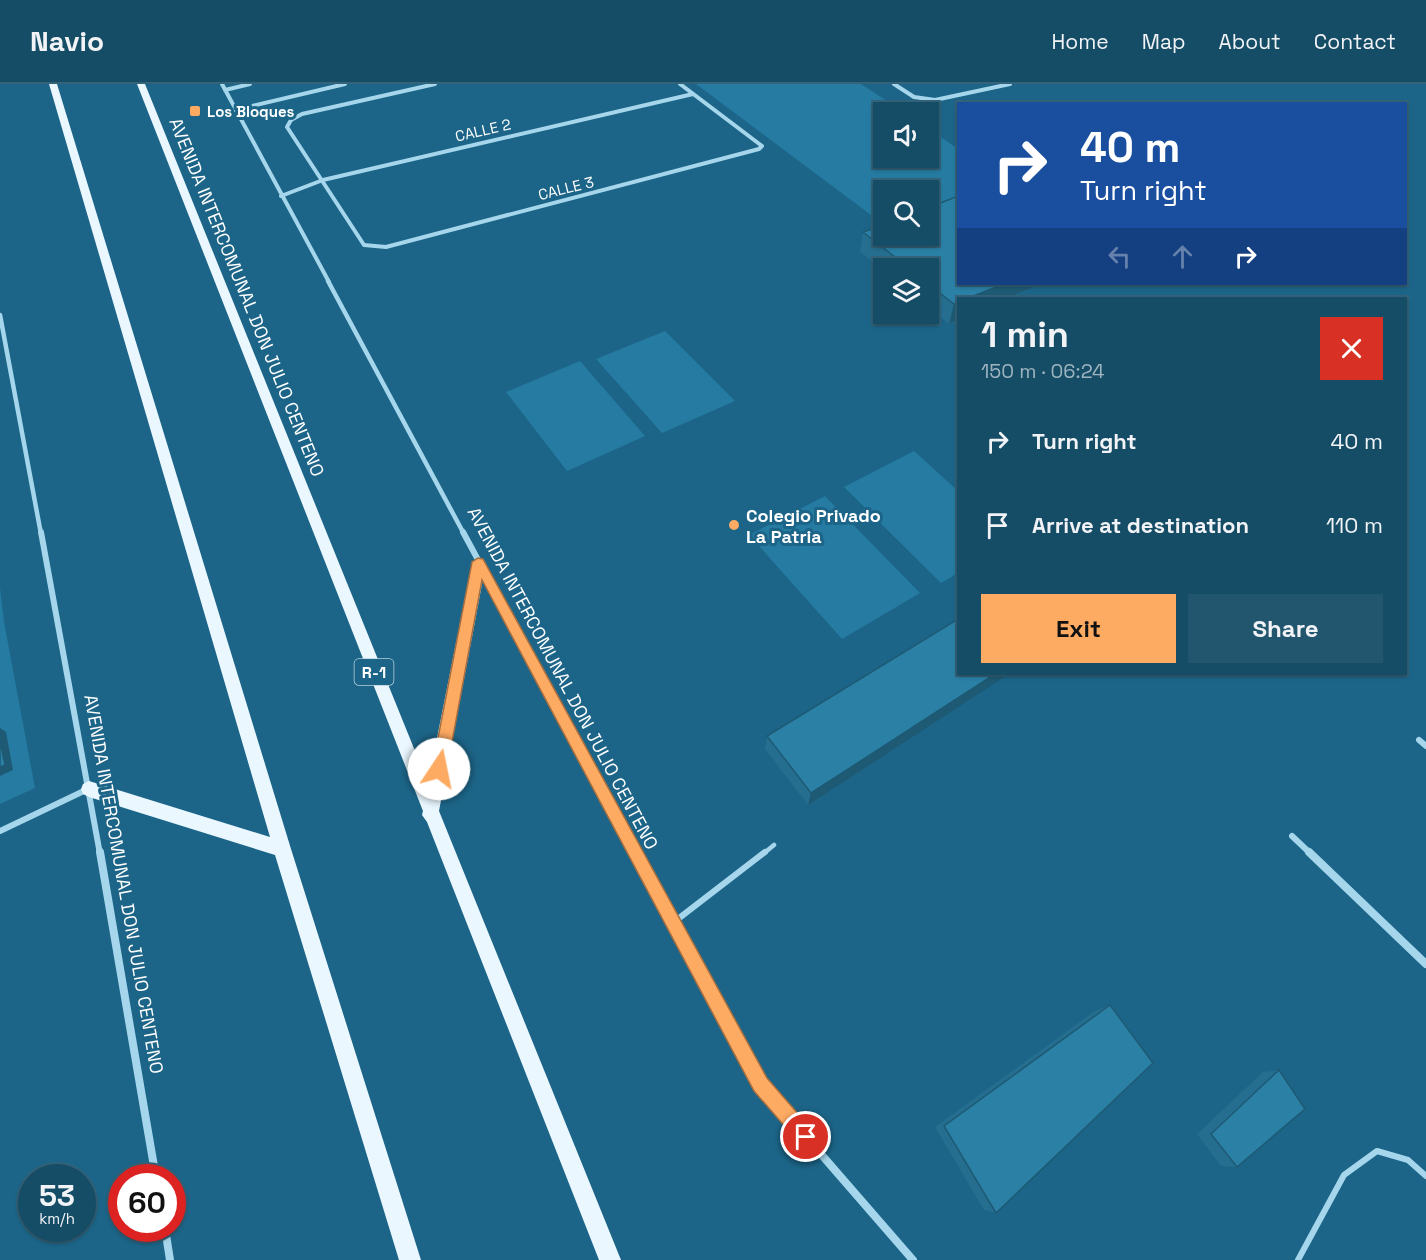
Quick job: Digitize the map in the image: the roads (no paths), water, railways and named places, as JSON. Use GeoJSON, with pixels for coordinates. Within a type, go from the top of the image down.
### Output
{"type":"FeatureCollection","features":[{"type":"Feature","properties":{"kind":"main road"},"geometry":{"type":"LineString","coordinates":[[53,84],[282,849],[410,1260]]}},
{"type":"Feature","properties":{"kind":"main road","name":"AVENIDA INTERCOMUNAL DON JULIO CENTENO"},"geometry":{"type":"LineString","coordinates":[[141,84],[430,815],[610,1260]]}},
{"type":"Feature","properties":{"kind":"main road"},"geometry":{"type":"LineString","coordinates":[[430,815],[478,562]]}},
{"type":"Feature","properties":{"kind":"main road"},"geometry":{"type":"LineString","coordinates":[[89,789],[282,849]]}},
{"type":"Feature","properties":{"kind":"street"},"geometry":{"type":"LineString","coordinates":[[223,87],[250,84]]}},
{"type":"Feature","properties":{"kind":"street"},"geometry":{"type":"LineString","coordinates":[[235,111],[345,84]]}},
{"type":"Feature","properties":{"kind":"street"},"geometry":{"type":"LineString","coordinates":[[322,180],[287,127],[291,120],[302,114],[435,84]]}},
{"type":"Feature","properties":{"kind":"street"},"geometry":{"type":"LineString","coordinates":[[680,84],[693,94]]}},
{"type":"Feature","properties":{"kind":"street"},"geometry":{"type":"LineString","coordinates":[[894,84],[914,97],[935,100],[1010,84]]}},
{"type":"Feature","properties":{"kind":"street","name":"AVENIDA INTERCOMUNAL DON JULIO CENTENO"},"geometry":{"type":"LineString","coordinates":[[223,87],[760,1085],[913,1260]]}},
{"type":"Feature","properties":{"kind":"street","name":"CALLE 3"},"geometry":{"type":"LineString","coordinates":[[322,180],[364,245],[386,248],[756,152],[762,146],[693,94]]}},
{"type":"Feature","properties":{"kind":"street","name":"CALLE 2"},"geometry":{"type":"LineString","coordinates":[[281,196],[322,180],[693,94]]}},
{"type":"Feature","properties":{"kind":"street","name":"AVENIDA INTERCOMUNAL DON JULIO CENTENO"},"geometry":{"type":"LineString","coordinates":[[0,315],[89,789],[154,1164]]}},
{"type":"Feature","properties":{"kind":"street"},"geometry":{"type":"LineString","coordinates":[[1419,740],[1426,746]]}},
{"type":"Feature","properties":{"kind":"street"},"geometry":{"type":"LineString","coordinates":[[0,831],[89,789]]}},
{"type":"Feature","properties":{"kind":"street"},"geometry":{"type":"LineString","coordinates":[[1292,836],[1426,964]]}},
{"type":"Feature","properties":{"kind":"street"},"geometry":{"type":"LineString","coordinates":[[167,1242],[170,1260]]}},
{"type":"Feature","properties":{"kind":"lane"},"geometry":{"type":"LineString","coordinates":[[673,923],[774,845]]}},
{"type":"Feature","properties":{"kind":"lane"},"geometry":{"type":"LineString","coordinates":[[1298,1260],[1344,1175],[1377,1151],[1408,1160],[1426,1176]]}},
{"type":"Feature","properties":{"kind":"place","name":"Los Bloques"},"geometry":{"type":"Point","coordinates":[195,111]}},
{"type":"Feature","properties":{"kind":"place","name":"Colegio Privado La Patria"},"geometry":{"type":"Point","coordinates":[734,525]}}]}
